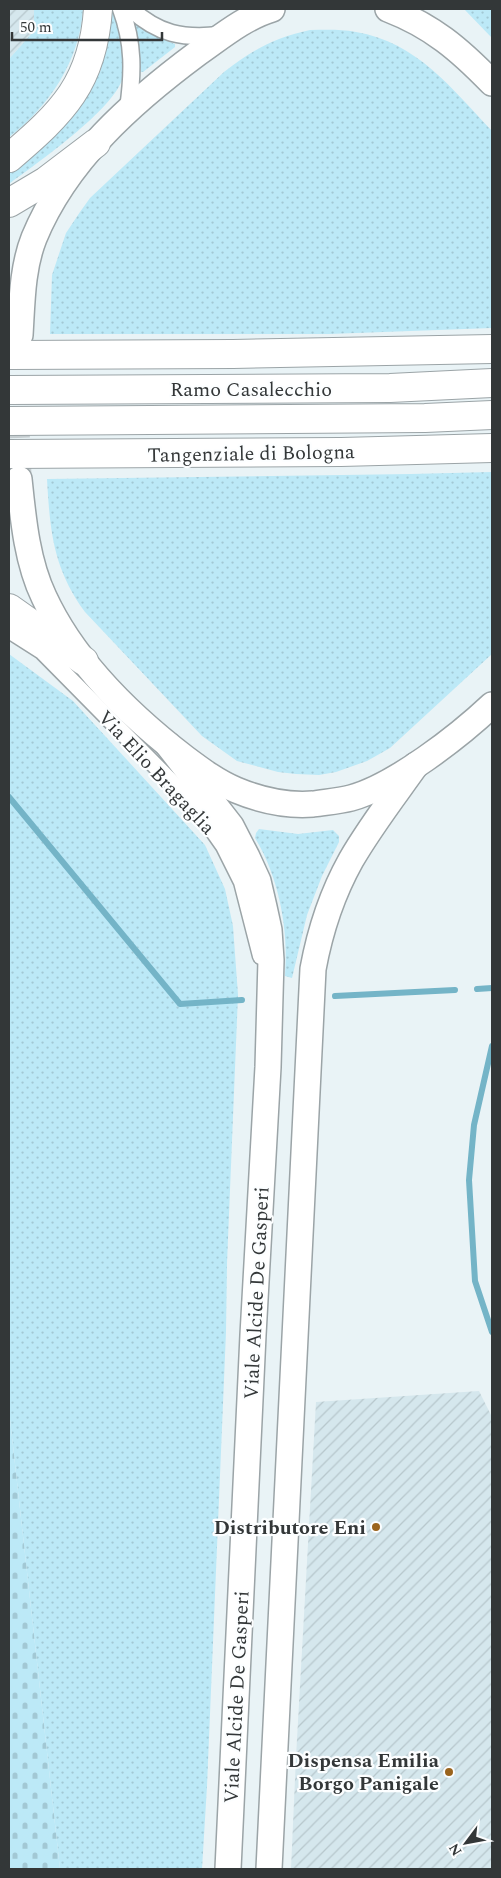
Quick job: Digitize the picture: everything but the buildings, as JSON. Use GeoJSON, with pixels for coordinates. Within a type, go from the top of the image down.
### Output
{"type":"FeatureCollection","features":[{"type":"Feature","properties":{"kind":"highway"},"geometry":{"type":"LineString","coordinates":[[9,158],[53,118],[79,84],[91,56],[96,34],[98,9]]}},
{"type":"Feature","properties":{"kind":"highway"},"geometry":{"type":"LineString","coordinates":[[9,203],[46,181],[96,143]]}},
{"type":"Feature","properties":{"kind":"highway"},"geometry":{"type":"LineString","coordinates":[[14,345],[233,354],[492,349]]}},
{"type":"Feature","properties":{"kind":"highway","name":"Ramo Casalecchio"},"geometry":{"type":"LineString","coordinates":[[9,390],[390,388],[492,383]]}},
{"type":"Feature","properties":{"kind":"highway","name":"Ramo Casalecchio"},"geometry":{"type":"LineString","coordinates":[[9,421],[405,418],[492,415]]}},
{"type":"Feature","properties":{"kind":"highway","name":"Tangenziale di Bologna"},"geometry":{"type":"LineString","coordinates":[[9,454],[341,452],[492,448]]}},
{"type":"Feature","properties":{"kind":"highway"},"geometry":{"type":"LineString","coordinates":[[9,608],[84,661]]}},
{"type":"Feature","properties":{"kind":"main road"},"geometry":{"type":"LineString","coordinates":[[388,9],[422,24],[447,41],[492,83]]}},
{"type":"Feature","properties":{"kind":"main road"},"geometry":{"type":"LineString","coordinates":[[423,9],[447,41]]}},
{"type":"Feature","properties":{"kind":"main road"},"geometry":{"type":"LineString","coordinates":[[14,345],[33,239],[52,202],[71,173],[96,143],[155,86],[224,34],[262,11]]}},
{"type":"Feature","properties":{"kind":"main road"},"geometry":{"type":"LineString","coordinates":[[19,479],[26,534],[35,575],[54,619],[84,661],[120,702],[168,745],[212,777],[235,790],[272,801],[292,803],[312,804],[352,797],[373,790],[416,765],[466,728],[492,705]]}},
{"type":"Feature","properties":{"kind":"main road","name":"Viale Alcide De Gasperi"},"geometry":{"type":"LineString","coordinates":[[168,745],[231,826],[258,881],[268,930],[271,960],[228,1869]]}},
{"type":"Feature","properties":{"kind":"main road","name":"Viale Alcide De Gasperi"},"geometry":{"type":"LineString","coordinates":[[269,1869],[313,969],[318,941],[338,885],[351,860],[416,765]]}},
{"type":"Feature","properties":{"kind":"street"},"geometry":{"type":"LineString","coordinates":[[121,9],[128,32],[133,64],[128,110]]}},
{"type":"Feature","properties":{"kind":"street"},"geometry":{"type":"LineString","coordinates":[[130,9],[149,24],[167,32],[183,36],[201,37],[224,34]]}},
{"type":"Feature","properties":{"kind":"street","name":"Via Elio Bragaglia"},"geometry":{"type":"LineString","coordinates":[[9,630],[42,651],[198,810],[224,846],[242,882],[260,946],[269,1034]]}},
{"type":"Feature","properties":{"kind":"shaded area"},"geometry":{"type":"Polygon","coordinates":[[[9,9],[34,9],[34,31],[9,59],[9,9]]]}},
{"type":"Feature","properties":{"kind":"shaded area"},"geometry":{"type":"Polygon","coordinates":[[[479,1391],[492,1417],[492,1869],[291,1869],[316,1402],[479,1391]]]}},
{"type":"Feature","properties":{"kind":"green space"},"geometry":{"type":"Polygon","coordinates":[[[34,9],[83,9],[81,28],[69,64],[60,81],[37,112],[9,137],[9,59],[34,31],[34,9]]]}},
{"type":"Feature","properties":{"kind":"green space"},"geometry":{"type":"Polygon","coordinates":[[[108,9],[112,9],[115,16],[124,51],[123,77],[117,90],[91,120],[9,184],[9,172],[36,150],[91,87],[100,72],[108,42],[108,9]]]}},
{"type":"Feature","properties":{"kind":"green space"},"geometry":{"type":"Polygon","coordinates":[[[464,9],[492,9],[492,38],[464,9]]]}},
{"type":"Feature","properties":{"kind":"green space"},"geometry":{"type":"Polygon","coordinates":[[[135,24],[151,34],[175,44],[175,47],[143,72],[141,72],[135,24]]]}},
{"type":"Feature","properties":{"kind":"green space"},"geometry":{"type":"Polygon","coordinates":[[[310,30],[356,32],[378,37],[397,46],[432,70],[492,131],[492,328],[329,334],[50,334],[52,275],[66,233],[90,198],[224,72],[244,57],[274,41],[310,30]]]}},
{"type":"Feature","properties":{"kind":"green space"},"geometry":{"type":"Polygon","coordinates":[[[492,472],[492,654],[390,748],[367,761],[336,772],[319,775],[278,772],[237,761],[202,736],[85,612],[66,580],[55,548],[47,479],[411,474],[492,472]]]}},
{"type":"Feature","properties":{"kind":"green space"},"geometry":{"type":"Polygon","coordinates":[[[9,654],[73,701],[205,845],[225,889],[233,926],[238,995],[226,1332],[202,1869],[60,1869],[9,1410],[9,654]]]}},
{"type":"Feature","properties":{"kind":"green space"},"geometry":{"type":"Polygon","coordinates":[[[259,829],[298,834],[333,830],[339,836],[339,842],[322,876],[307,915],[292,978],[285,976],[284,923],[276,887],[255,838],[259,829]]]}},
{"type":"Feature","properties":{"kind":"green space"},"geometry":{"type":"Polygon","coordinates":[[[9,1410],[60,1869],[9,1869],[9,1410]]]}},
{"type":"Feature","properties":{"kind":"waterway"},"geometry":{"type":"LineString","coordinates":[[9,797],[180,1004],[242,1000]]}},
{"type":"Feature","properties":{"kind":"waterway"},"geometry":{"type":"LineString","coordinates":[[477,989],[492,988]]}},
{"type":"Feature","properties":{"kind":"waterway"},"geometry":{"type":"LineString","coordinates":[[335,996],[455,990]]}},
{"type":"Feature","properties":{"kind":"waterway"},"geometry":{"type":"LineString","coordinates":[[492,1046],[474,1125],[469,1180],[475,1281],[492,1332]]}},
{"type":"Feature","properties":{"kind":"tunnel"},"geometry":{"type":"LineString","coordinates":[[19,475],[16,405],[20,335]]}},
{"type":"Feature","properties":{"kind":"place","name":"Distributore Eni"},"geometry":{"type":"Point","coordinates":[376,1527]}},
{"type":"Feature","properties":{"kind":"place","name":"Dispensa Emilia Borgo Panigale"},"geometry":{"type":"Point","coordinates":[449,1772]}}]}
